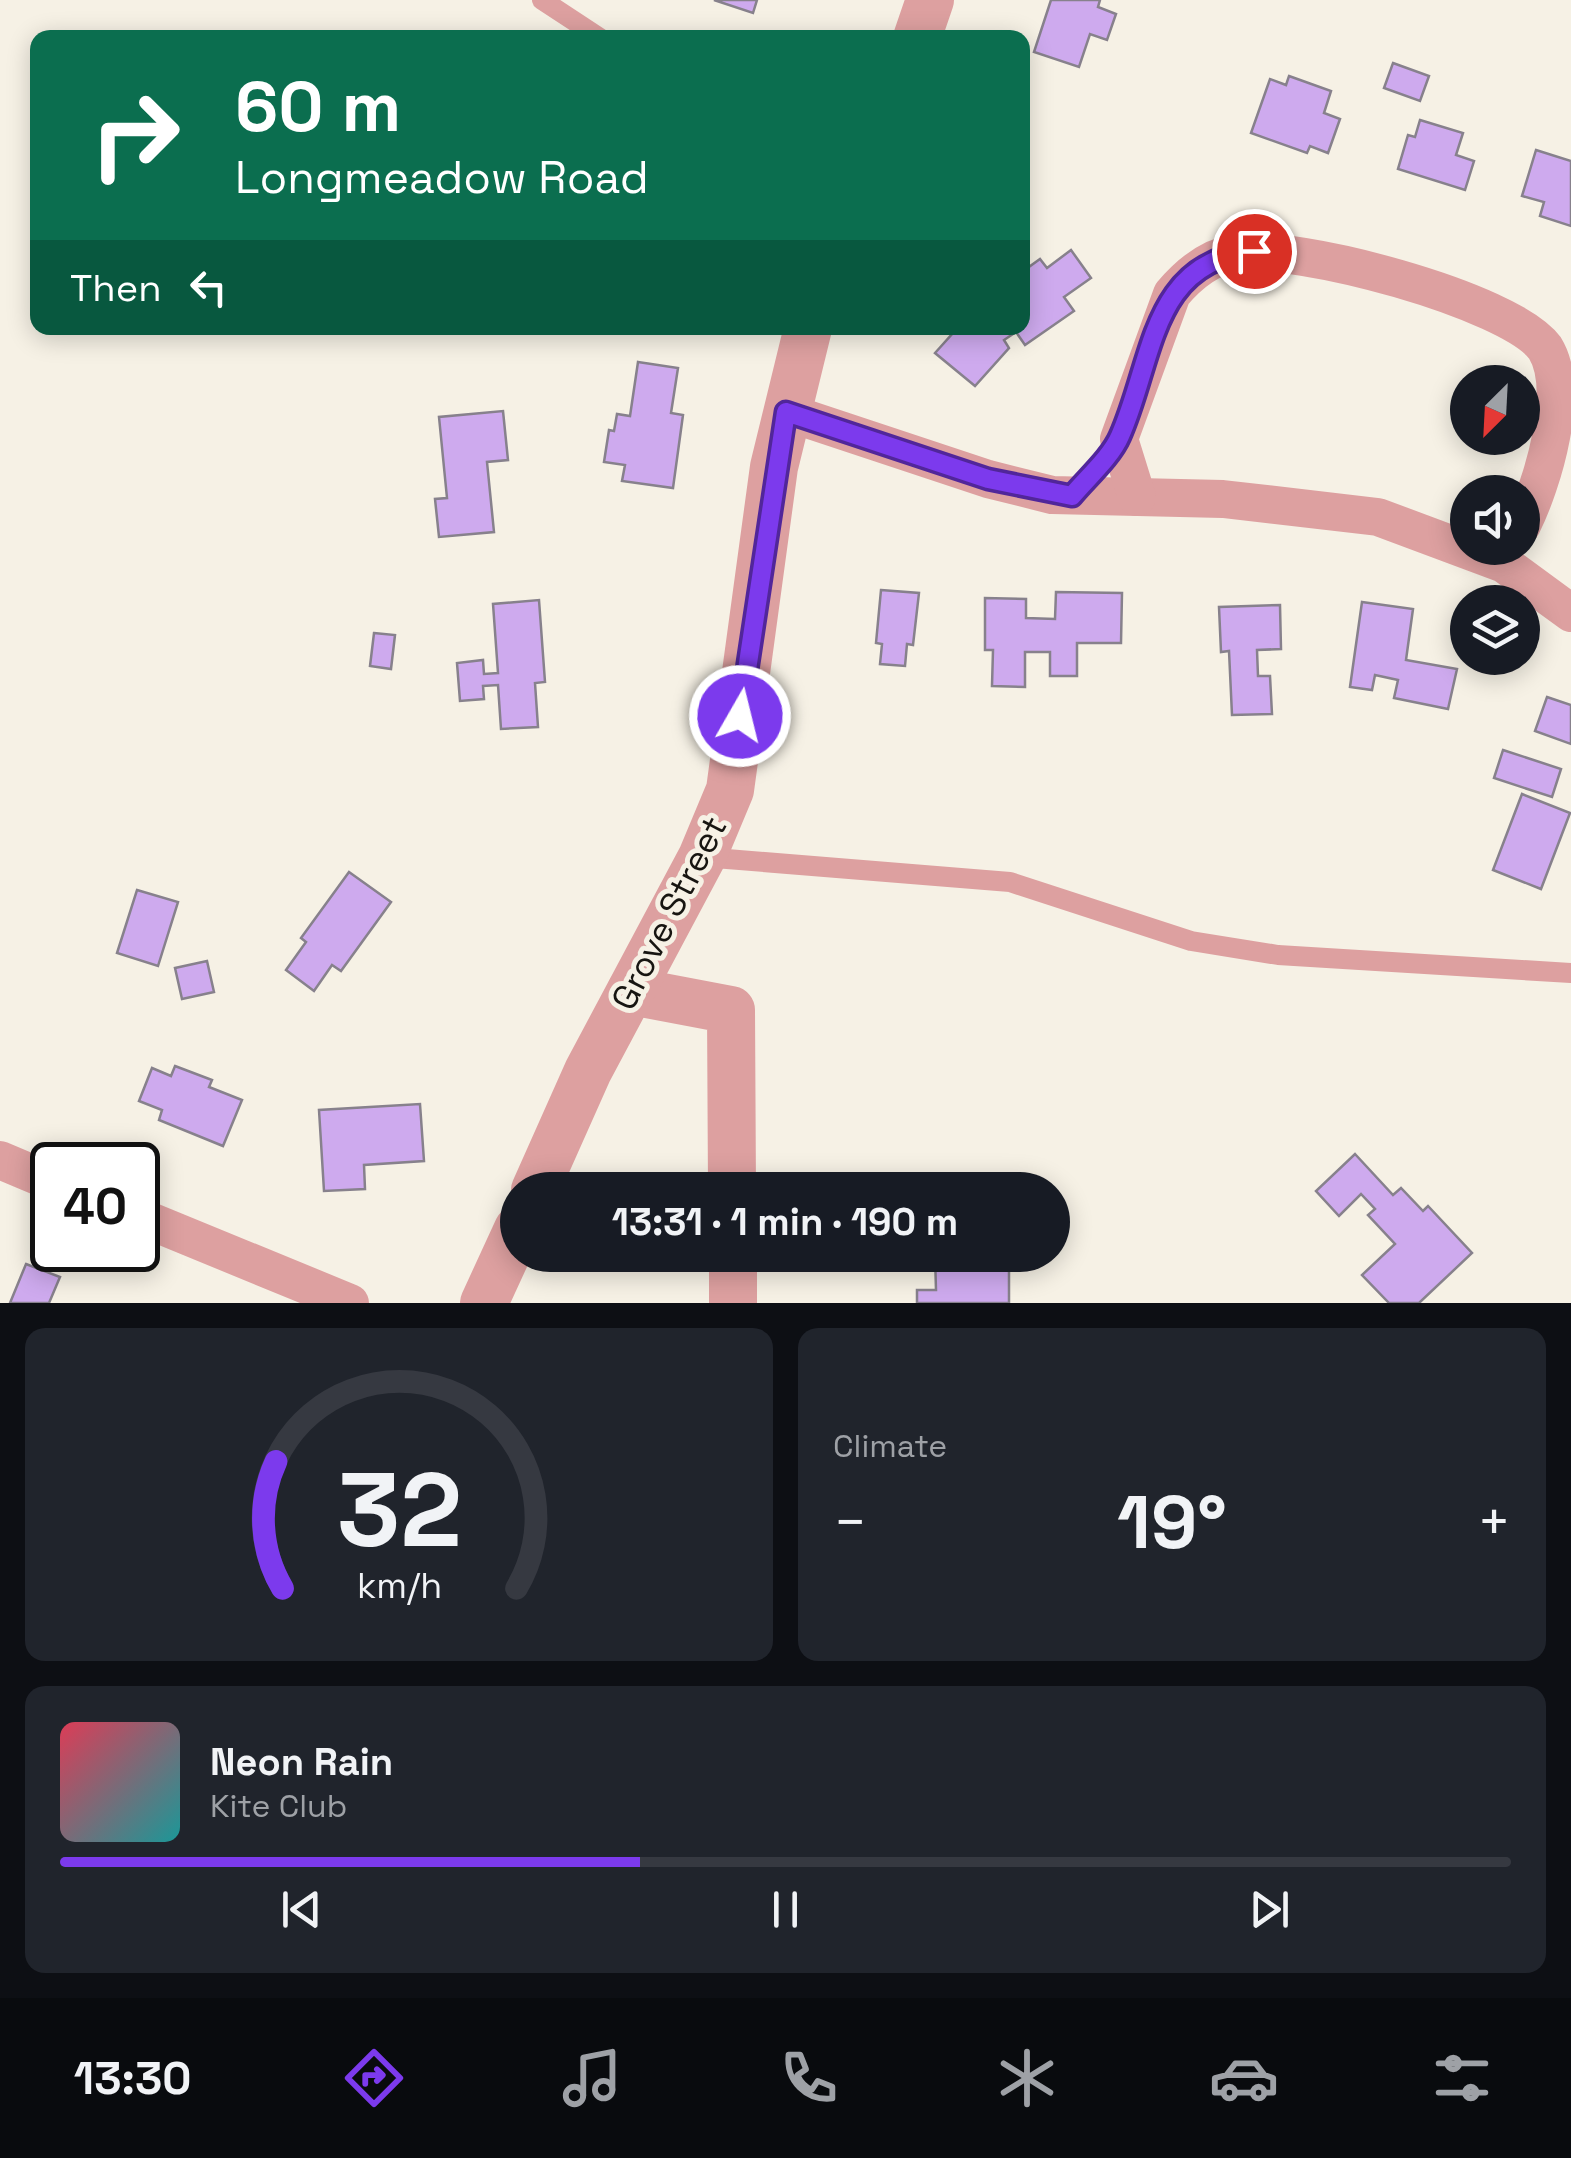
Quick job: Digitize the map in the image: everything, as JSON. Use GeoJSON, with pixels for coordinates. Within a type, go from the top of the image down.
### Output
{"type":"FeatureCollection","features":[{"type":"Feature","properties":{"kind":"street"},"geometry":{"type":"LineString","coordinates":[[919,30],[930,0]]}},
{"type":"Feature","properties":{"kind":"street"},"geometry":{"type":"LineString","coordinates":[[1072,496],[1119,439],[1172,294],[1187,276],[1230,253],[1294,253],[1334,260],[1484,310],[1520,328],[1544,347],[1564,396],[1540,483]]}},
{"type":"Feature","properties":{"kind":"street","name":"Grove Street"},"geometry":{"type":"LineString","coordinates":[[543,1172],[588,1071],[702,857],[730,790],[786,412],[806,335]]}},
{"type":"Feature","properties":{"kind":"street"},"geometry":{"type":"LineString","coordinates":[[786,412],[988,479],[1072,496],[1281,503],[1378,517],[1450,539]]}},
{"type":"Feature","properties":{"kind":"street"},"geometry":{"type":"LineString","coordinates":[[1119,439],[1137,497]]}},
{"type":"Feature","properties":{"kind":"street"},"geometry":{"type":"LineString","coordinates":[[1518,565],[1571,613]]}},
{"type":"Feature","properties":{"kind":"street"},"geometry":{"type":"LineString","coordinates":[[631,991],[731,1010],[732,1172]]}},
{"type":"Feature","properties":{"kind":"street"},"geometry":{"type":"LineString","coordinates":[[0,1160],[30,1173]]}},
{"type":"Feature","properties":{"kind":"street"},"geometry":{"type":"LineString","coordinates":[[160,1225],[350,1303]]}},
{"type":"Feature","properties":{"kind":"street"},"geometry":{"type":"LineString","coordinates":[[484,1303],[500,1268]]}},
{"type":"Feature","properties":{"kind":"street"},"geometry":{"type":"LineString","coordinates":[[733,1272],[733,1303]]}},
{"type":"Feature","properties":{"kind":"lane"},"geometry":{"type":"LineString","coordinates":[[542,0],[588,30]]}},
{"type":"Feature","properties":{"kind":"lane"},"geometry":{"type":"LineString","coordinates":[[702,857],[1010,882],[1191,942],[1278,955],[1571,973]]}},
{"type":"Feature","properties":{"kind":"building"},"geometry":{"type":"Polygon","coordinates":[[[714,0],[757,0],[753,13],[714,0]]]}},
{"type":"Feature","properties":{"kind":"building"},"geometry":{"type":"Polygon","coordinates":[[[1051,0],[1100,0],[1098,7],[1116,14],[1107,40],[1090,34],[1079,67],[1034,52],[1051,0]]]}},
{"type":"Feature","properties":{"kind":"building"},"geometry":{"type":"Polygon","coordinates":[[[1393,63],[1429,76],[1420,101],[1384,88],[1393,63]]]}},
{"type":"Feature","properties":{"kind":"building"},"geometry":{"type":"Polygon","coordinates":[[[1289,76],[1331,91],[1324,113],[1340,119],[1328,153],[1310,146],[1307,153],[1251,133],[1270,79],[1286,85],[1289,76]]]}},
{"type":"Feature","properties":{"kind":"building"},"geometry":{"type":"Polygon","coordinates":[[[1420,120],[1463,133],[1456,155],[1474,161],[1465,190],[1398,169],[1408,135],[1415,137],[1420,120]]]}},
{"type":"Feature","properties":{"kind":"building"},"geometry":{"type":"Polygon","coordinates":[[[1536,150],[1571,161],[1571,226],[1540,216],[1544,202],[1522,196],[1536,150]]]}},
{"type":"Feature","properties":{"kind":"building"},"geometry":{"type":"Polygon","coordinates":[[[1071,250],[1091,278],[1064,297],[1074,311],[1025,345],[1018,335],[1030,335],[1030,266],[1040,259],[1047,268],[1071,250]]]}},
{"type":"Feature","properties":{"kind":"building"},"geometry":{"type":"Polygon","coordinates":[[[951,335],[1012,335],[1004,340],[1009,348],[975,386],[935,353],[951,335]]]}},
{"type":"Feature","properties":{"kind":"building"},"geometry":{"type":"Polygon","coordinates":[[[638,362],[678,368],[671,413],[683,415],[673,488],[622,481],[625,465],[604,462],[609,430],[614,431],[617,414],[630,416],[638,362]]]}},
{"type":"Feature","properties":{"kind":"building"},"geometry":{"type":"Polygon","coordinates":[[[503,411],[508,460],[487,462],[494,532],[439,537],[435,499],[447,498],[439,417],[503,411]]]}},
{"type":"Feature","properties":{"kind":"building"},"geometry":{"type":"Polygon","coordinates":[[[881,590],[919,593],[913,645],[907,644],[905,666],[880,664],[882,644],[876,643],[881,590]]]}},
{"type":"Feature","properties":{"kind":"building"},"geometry":{"type":"Polygon","coordinates":[[[1056,592],[1122,593],[1121,643],[1077,643],[1077,676],[1050,676],[1050,652],[1025,652],[1025,687],[992,686],[993,650],[985,650],[985,598],[1026,599],[1026,618],[1055,619],[1056,592]]]}},
{"type":"Feature","properties":{"kind":"building"},"geometry":{"type":"Polygon","coordinates":[[[539,600],[545,682],[535,683],[538,727],[501,729],[498,685],[483,686],[484,699],[460,701],[457,663],[483,660],[484,674],[498,673],[493,604],[539,600]]]}},
{"type":"Feature","properties":{"kind":"building"},"geometry":{"type":"Polygon","coordinates":[[[1362,602],[1413,609],[1406,660],[1450,668],[1450,675],[1456,675],[1448,709],[1394,698],[1398,680],[1375,675],[1372,690],[1350,687],[1362,602]]]}},
{"type":"Feature","properties":{"kind":"building"},"geometry":{"type":"Polygon","coordinates":[[[1280,605],[1281,649],[1257,650],[1258,676],[1270,676],[1272,714],[1232,715],[1229,651],[1221,652],[1219,607],[1280,605]]]}},
{"type":"Feature","properties":{"kind":"building"},"geometry":{"type":"Polygon","coordinates":[[[374,633],[395,635],[391,669],[370,666],[374,633]]]}},
{"type":"Feature","properties":{"kind":"building"},"geometry":{"type":"Polygon","coordinates":[[[1547,697],[1571,705],[1571,744],[1535,731],[1547,697]]]}},
{"type":"Feature","properties":{"kind":"building"},"geometry":{"type":"Polygon","coordinates":[[[1503,750],[1561,769],[1552,797],[1494,778],[1503,750]]]}},
{"type":"Feature","properties":{"kind":"building"},"geometry":{"type":"Polygon","coordinates":[[[1522,794],[1570,813],[1541,889],[1493,870],[1522,794]]]}},
{"type":"Feature","properties":{"kind":"building"},"geometry":{"type":"Polygon","coordinates":[[[349,872],[391,902],[341,971],[332,965],[314,991],[286,970],[306,942],[301,938],[349,872]]]}},
{"type":"Feature","properties":{"kind":"building"},"geometry":{"type":"Polygon","coordinates":[[[137,890],[178,902],[158,966],[117,953],[137,890]]]}},
{"type":"Feature","properties":{"kind":"building"},"geometry":{"type":"Polygon","coordinates":[[[207,961],[214,992],[182,999],[175,968],[207,961]]]}},
{"type":"Feature","properties":{"kind":"building"},"geometry":{"type":"Polygon","coordinates":[[[175,1066],[212,1080],[209,1087],[242,1100],[223,1146],[159,1120],[162,1110],[139,1101],[152,1068],[171,1076],[175,1066]]]}},
{"type":"Feature","properties":{"kind":"building"},"geometry":{"type":"Polygon","coordinates":[[[420,1104],[424,1161],[364,1165],[365,1189],[324,1191],[319,1110],[420,1104]]]}},
{"type":"Feature","properties":{"kind":"building"},"geometry":{"type":"Polygon","coordinates":[[[1355,1154],[1393,1195],[1401,1188],[1423,1211],[1428,1206],[1472,1253],[1419,1303],[1389,1303],[1362,1275],[1395,1244],[1368,1215],[1375,1209],[1361,1194],[1339,1216],[1316,1191],[1355,1154]]]}},
{"type":"Feature","properties":{"kind":"building"},"geometry":{"type":"Polygon","coordinates":[[[26,1264],[30,1272],[60,1277],[49,1303],[10,1303],[26,1264]]]}},
{"type":"Feature","properties":{"kind":"building"},"geometry":{"type":"Polygon","coordinates":[[[935,1272],[1009,1272],[1009,1303],[917,1303],[917,1290],[936,1290],[935,1272]]]}},
{"type":"Feature","properties":{"kind":"route"},"geometry":{"type":"LineString","coordinates":[[740,716],[774,467],[786,412],[988,479],[1072,496],[1119,439],[1142,367],[1172,294],[1187,276],[1207,263],[1230,253],[1254,251]]}}]}
